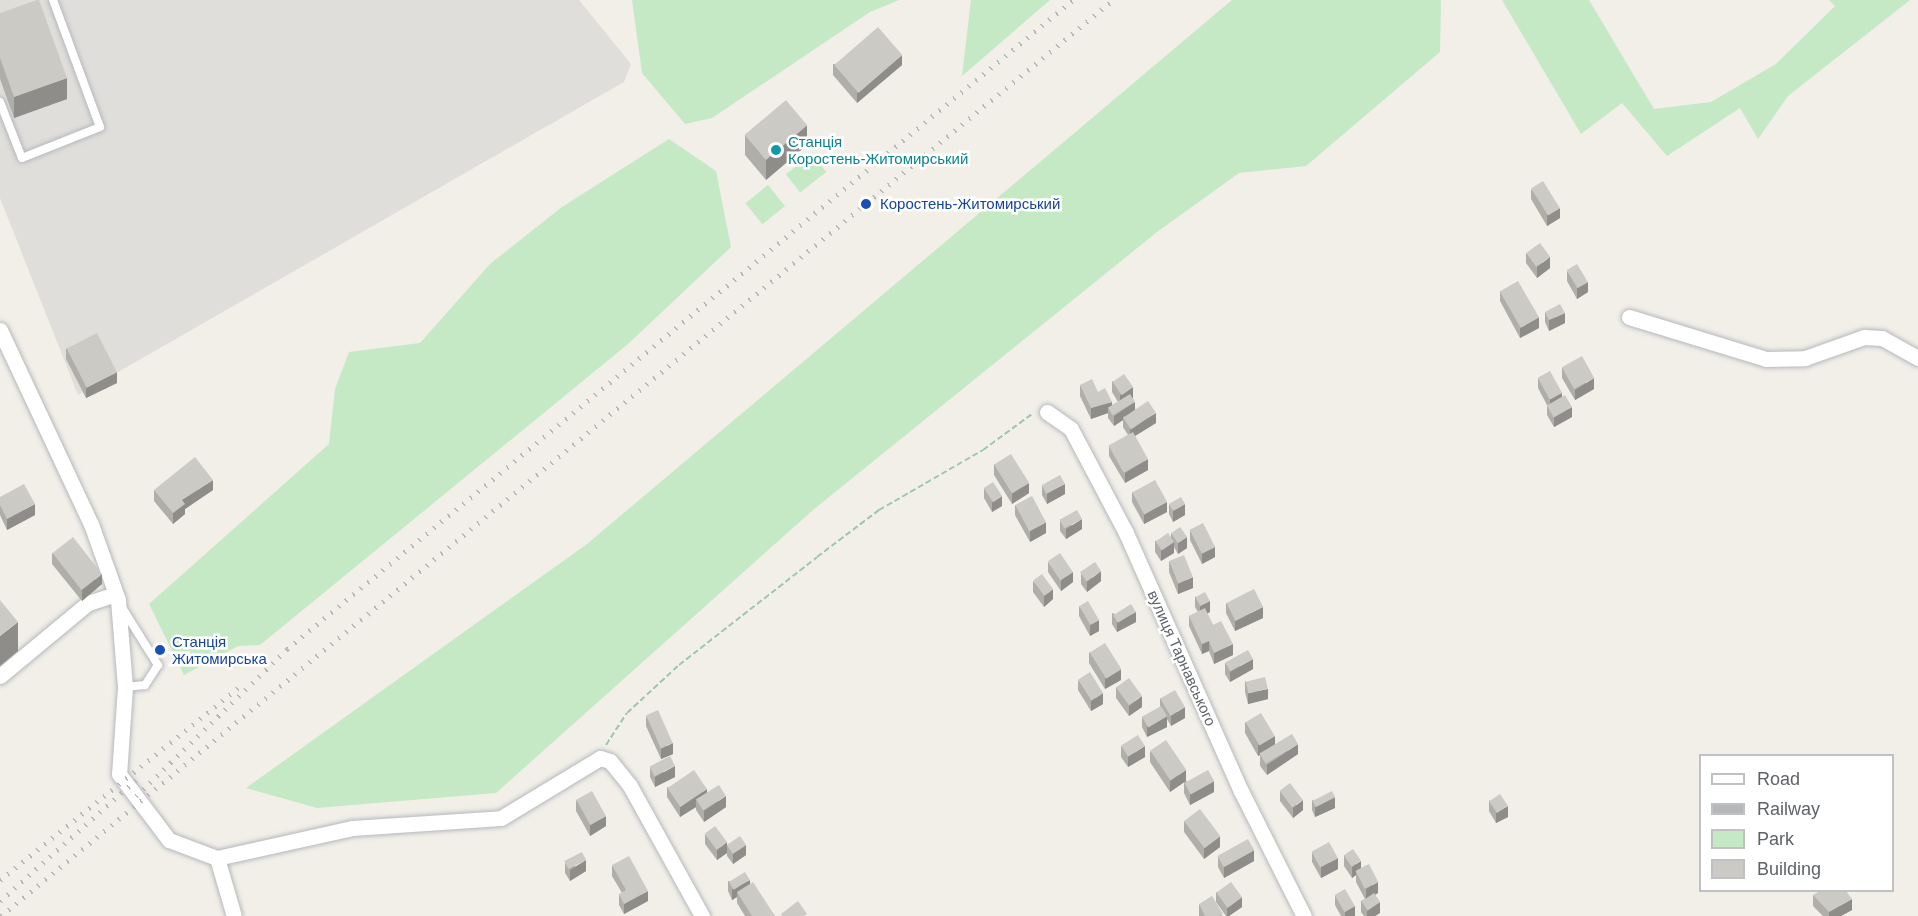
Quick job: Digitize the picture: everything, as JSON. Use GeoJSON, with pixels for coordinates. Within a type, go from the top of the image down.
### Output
{"type":"FeatureCollection","features":[{"type":"Feature","properties":{"kind":"street"},"geometry":{"type":"LineString","coordinates":[[1629,317],[1766,359],[1805,358],[1864,337],[1882,338],[1918,358]]}},
{"type":"Feature","properties":{"kind":"street"},"geometry":{"type":"LineString","coordinates":[[0,330],[91,524],[117,597],[125,687],[119,774],[169,840],[217,858],[352,828],[501,818],[600,758],[610,761],[630,786],[702,916]]}},
{"type":"Feature","properties":{"kind":"street","name":"вулиця Тарнавського"},"geometry":{"type":"LineString","coordinates":[[1047,412],[1071,429],[1121,525],[1304,916]]}},
{"type":"Feature","properties":{"kind":"street"},"geometry":{"type":"LineString","coordinates":[[0,676],[88,603],[117,597]]}},
{"type":"Feature","properties":{"kind":"street"},"geometry":{"type":"LineString","coordinates":[[217,858],[234,916]]}},
{"type":"Feature","properties":{"kind":"lane"},"geometry":{"type":"LineString","coordinates":[[0,102],[22,158],[100,127],[52,0]]}},
{"type":"Feature","properties":{"kind":"lane"},"geometry":{"type":"LineString","coordinates":[[117,597],[158,665],[149,682],[125,687]]}},
{"type":"Feature","properties":{"kind":"path"},"geometry":{"type":"LineString","coordinates":[[600,758],[627,713],[826,550],[879,510],[983,450],[1034,414],[1047,412]]}},
{"type":"Feature","properties":{"kind":"shaded area"},"geometry":{"type":"Polygon","coordinates":[[[0,0],[579,0],[631,64],[624,82],[78,395],[0,198],[0,0]]]}},
{"type":"Feature","properties":{"kind":"green space"},"geometry":{"type":"Polygon","coordinates":[[[632,0],[899,0],[870,12],[712,118],[685,124],[642,73],[632,0]]]}},
{"type":"Feature","properties":{"kind":"green space"},"geometry":{"type":"Polygon","coordinates":[[[971,0],[1050,0],[962,76],[971,0]]]}},
{"type":"Feature","properties":{"kind":"green space"},"geometry":{"type":"Polygon","coordinates":[[[1232,0],[1441,0],[1440,52],[1306,166],[1239,173],[1157,232],[813,510],[496,793],[317,808],[246,788],[587,544],[1232,0]]]}},
{"type":"Feature","properties":{"kind":"green space"},"geometry":{"type":"Polygon","coordinates":[[[1502,0],[1589,0],[1654,109],[1711,102],[1776,64],[1835,6],[1829,0],[1910,0],[1788,96],[1758,139],[1740,108],[1667,156],[1622,103],[1581,134],[1502,0]]]}},
{"type":"Feature","properties":{"kind":"green space"},"geometry":{"type":"Polygon","coordinates":[[[669,139],[716,171],[731,247],[628,344],[260,645],[238,646],[184,675],[149,604],[329,444],[335,389],[349,352],[420,343],[490,264],[562,207],[669,139]]]}},
{"type":"Feature","properties":{"kind":"green space"},"geometry":{"type":"Polygon","coordinates":[[[812,154],[826,172],[800,192],[786,174],[812,154]]]}},
{"type":"Feature","properties":{"kind":"green space"},"geometry":{"type":"Polygon","coordinates":[[[768,185],[785,206],[762,224],[745,203],[768,185]]]}},
{"type":"Feature","properties":{"kind":"building"},"geometry":{"type":"Polygon","coordinates":[[[39,0],[67,78],[14,97],[0,58],[0,13],[39,0]]]}},
{"type":"Feature","properties":{"kind":"building"},"geometry":{"type":"Polygon","coordinates":[[[878,27],[902,55],[859,93],[834,65],[878,27]]]}},
{"type":"Feature","properties":{"kind":"building"},"geometry":{"type":"Polygon","coordinates":[[[786,100],[807,125],[766,160],[745,135],[786,100]]]}},
{"type":"Feature","properties":{"kind":"building"},"geometry":{"type":"Polygon","coordinates":[[[1543,181],[1560,208],[1548,216],[1531,188],[1543,181]]]}},
{"type":"Feature","properties":{"kind":"building"},"geometry":{"type":"Polygon","coordinates":[[[1540,243],[1550,257],[1536,267],[1526,253],[1540,243]]]}},
{"type":"Feature","properties":{"kind":"building"},"geometry":{"type":"Polygon","coordinates":[[[1577,264],[1588,282],[1578,288],[1567,270],[1577,264]]]}},
{"type":"Feature","properties":{"kind":"building"},"geometry":{"type":"Polygon","coordinates":[[[1518,281],[1539,317],[1521,328],[1500,292],[1518,281]]]}},
{"type":"Feature","properties":{"kind":"building"},"geometry":{"type":"Polygon","coordinates":[[[1560,304],[1565,313],[1549,320],[1545,312],[1560,304]]]}},
{"type":"Feature","properties":{"kind":"building"},"geometry":{"type":"Polygon","coordinates":[[[97,333],[117,372],[87,388],[67,348],[97,333]]]}},
{"type":"Feature","properties":{"kind":"building"},"geometry":{"type":"Polygon","coordinates":[[[1582,356],[1594,378],[1574,389],[1562,367],[1582,356]]]}},
{"type":"Feature","properties":{"kind":"building"},"geometry":{"type":"Polygon","coordinates":[[[1550,371],[1562,393],[1550,400],[1538,378],[1550,371]]]}},
{"type":"Feature","properties":{"kind":"building"},"geometry":{"type":"Polygon","coordinates":[[[1124,374],[1133,387],[1122,395],[1113,382],[1124,374]]]}},
{"type":"Feature","properties":{"kind":"building"},"geometry":{"type":"Polygon","coordinates":[[[1092,379],[1098,392],[1105,388],[1112,402],[1091,408],[1080,385],[1092,379]]]}},
{"type":"Feature","properties":{"kind":"building"},"geometry":{"type":"Polygon","coordinates":[[[1130,394],[1135,402],[1113,415],[1108,408],[1130,394]]]}},
{"type":"Feature","properties":{"kind":"building"},"geometry":{"type":"Polygon","coordinates":[[[1565,395],[1572,407],[1554,418],[1547,406],[1565,395]]]}},
{"type":"Feature","properties":{"kind":"building"},"geometry":{"type":"Polygon","coordinates":[[[1148,401],[1156,413],[1131,429],[1123,418],[1148,401]]]}},
{"type":"Feature","properties":{"kind":"building"},"geometry":{"type":"Polygon","coordinates":[[[1133,432],[1148,459],[1124,473],[1109,446],[1133,432]]]}},
{"type":"Feature","properties":{"kind":"building"},"geometry":{"type":"Polygon","coordinates":[[[1011,454],[1029,483],[1012,493],[994,465],[1011,454]]]}},
{"type":"Feature","properties":{"kind":"building"},"geometry":{"type":"Polygon","coordinates":[[[195,457],[213,480],[182,500],[185,504],[173,513],[154,490],[195,457]]]}},
{"type":"Feature","properties":{"kind":"building"},"geometry":{"type":"Polygon","coordinates":[[[1060,475],[1065,484],[1046,494],[1042,485],[1060,475]]]}},
{"type":"Feature","properties":{"kind":"building"},"geometry":{"type":"Polygon","coordinates":[[[1155,480],[1167,502],[1144,514],[1132,493],[1155,480]]]}},
{"type":"Feature","properties":{"kind":"building"},"geometry":{"type":"Polygon","coordinates":[[[993,482],[1002,496],[993,502],[984,488],[993,482]]]}},
{"type":"Feature","properties":{"kind":"building"},"geometry":{"type":"Polygon","coordinates":[[[24,484],[35,504],[7,519],[0,505],[0,497],[24,484]]]}},
{"type":"Feature","properties":{"kind":"building"},"geometry":{"type":"Polygon","coordinates":[[[1032,496],[1046,522],[1029,531],[1015,505],[1032,496]]]}},
{"type":"Feature","properties":{"kind":"building"},"geometry":{"type":"Polygon","coordinates":[[[1181,497],[1185,504],[1173,511],[1169,504],[1181,497]]]}},
{"type":"Feature","properties":{"kind":"building"},"geometry":{"type":"Polygon","coordinates":[[[1077,510],[1082,519],[1064,528],[1060,520],[1077,510]]]}},
{"type":"Feature","properties":{"kind":"building"},"geometry":{"type":"Polygon","coordinates":[[[1203,523],[1215,547],[1202,554],[1190,530],[1203,523]]]}},
{"type":"Feature","properties":{"kind":"building"},"geometry":{"type":"Polygon","coordinates":[[[1180,527],[1187,537],[1178,543],[1171,533],[1180,527]]]}},
{"type":"Feature","properties":{"kind":"building"},"geometry":{"type":"Polygon","coordinates":[[[1168,533],[1174,542],[1162,551],[1156,541],[1168,533]]]}},
{"type":"Feature","properties":{"kind":"building"},"geometry":{"type":"Polygon","coordinates":[[[73,537],[102,574],[81,590],[53,553],[73,537]]]}},
{"type":"Feature","properties":{"kind":"building"},"geometry":{"type":"Polygon","coordinates":[[[1060,553],[1073,572],[1060,580],[1048,561],[1060,553]]]}},
{"type":"Feature","properties":{"kind":"building"},"geometry":{"type":"Polygon","coordinates":[[[1184,555],[1193,577],[1178,583],[1169,561],[1184,555]]]}},
{"type":"Feature","properties":{"kind":"building"},"geometry":{"type":"Polygon","coordinates":[[[1095,562],[1101,571],[1086,581],[1080,572],[1095,562]]]}},
{"type":"Feature","properties":{"kind":"building"},"geometry":{"type":"Polygon","coordinates":[[[1042,574],[1053,589],[1044,596],[1033,580],[1042,574]]]}},
{"type":"Feature","properties":{"kind":"building"},"geometry":{"type":"Polygon","coordinates":[[[1254,589],[1263,607],[1235,621],[1226,603],[1254,589]]]}},
{"type":"Feature","properties":{"kind":"building"},"geometry":{"type":"Polygon","coordinates":[[[1205,592],[1210,601],[1200,606],[1195,597],[1205,592]]]}},
{"type":"Feature","properties":{"kind":"building"},"geometry":{"type":"Polygon","coordinates":[[[0,600],[18,622],[0,636],[0,600]]]}},
{"type":"Feature","properties":{"kind":"building"},"geometry":{"type":"Polygon","coordinates":[[[1088,601],[1099,620],[1090,625],[1079,606],[1088,601]]]}},
{"type":"Feature","properties":{"kind":"building"},"geometry":{"type":"Polygon","coordinates":[[[1131,604],[1136,612],[1118,623],[1113,615],[1131,604]]]}},
{"type":"Feature","properties":{"kind":"building"},"geometry":{"type":"Polygon","coordinates":[[[1205,608],[1213,625],[1221,621],[1233,644],[1214,653],[1209,641],[1202,644],[1189,616],[1205,608]]]}},
{"type":"Feature","properties":{"kind":"building"},"geometry":{"type":"Polygon","coordinates":[[[1105,643],[1121,669],[1106,679],[1090,653],[1105,643]]]}},
{"type":"Feature","properties":{"kind":"building"},"geometry":{"type":"Polygon","coordinates":[[[1248,650],[1253,659],[1230,671],[1225,663],[1248,650]]]}},
{"type":"Feature","properties":{"kind":"building"},"geometry":{"type":"Polygon","coordinates":[[[1090,672],[1103,693],[1091,701],[1078,679],[1090,672]]]}},
{"type":"Feature","properties":{"kind":"building"},"geometry":{"type":"Polygon","coordinates":[[[1265,677],[1268,689],[1248,693],[1246,682],[1265,677]]]}},
{"type":"Feature","properties":{"kind":"building"},"geometry":{"type":"Polygon","coordinates":[[[1129,678],[1142,696],[1129,705],[1116,687],[1129,678]]]}},
{"type":"Feature","properties":{"kind":"building"},"geometry":{"type":"Polygon","coordinates":[[[1175,690],[1185,707],[1170,716],[1160,698],[1175,690]]]}},
{"type":"Feature","properties":{"kind":"building"},"geometry":{"type":"Polygon","coordinates":[[[1161,706],[1167,716],[1148,728],[1142,717],[1161,706]]]}},
{"type":"Feature","properties":{"kind":"building"},"geometry":{"type":"Polygon","coordinates":[[[658,710],[673,743],[661,748],[646,715],[658,710]]]}},
{"type":"Feature","properties":{"kind":"building"},"geometry":{"type":"Polygon","coordinates":[[[1261,713],[1275,736],[1259,745],[1246,722],[1261,713]]]}},
{"type":"Feature","properties":{"kind":"building"},"geometry":{"type":"Polygon","coordinates":[[[1292,734],[1298,744],[1266,764],[1259,754],[1292,734]]]}},
{"type":"Feature","properties":{"kind":"building"},"geometry":{"type":"Polygon","coordinates":[[[1138,735],[1145,746],[1128,757],[1121,746],[1138,735]]]}},
{"type":"Feature","properties":{"kind":"building"},"geometry":{"type":"Polygon","coordinates":[[[1166,740],[1186,770],[1170,780],[1150,751],[1166,740]]]}},
{"type":"Feature","properties":{"kind":"building"},"geometry":{"type":"Polygon","coordinates":[[[670,756],[675,766],[655,776],[650,766],[670,756]]]}},
{"type":"Feature","properties":{"kind":"building"},"geometry":{"type":"Polygon","coordinates":[[[694,770],[707,789],[680,807],[667,788],[694,770]]]}},
{"type":"Feature","properties":{"kind":"building"},"geometry":{"type":"Polygon","coordinates":[[[1208,770],[1214,781],[1191,794],[1184,783],[1208,770]]]}},
{"type":"Feature","properties":{"kind":"building"},"geometry":{"type":"Polygon","coordinates":[[[1290,783],[1303,800],[1292,808],[1280,791],[1290,783]]]}},
{"type":"Feature","properties":{"kind":"building"},"geometry":{"type":"Polygon","coordinates":[[[719,785],[726,796],[703,810],[696,799],[719,785]]]}},
{"type":"Feature","properties":{"kind":"building"},"geometry":{"type":"Polygon","coordinates":[[[592,791],[606,816],[590,825],[576,800],[592,791]]]}},
{"type":"Feature","properties":{"kind":"building"},"geometry":{"type":"Polygon","coordinates":[[[1332,791],[1335,797],[1316,807],[1312,801],[1332,791]]]}},
{"type":"Feature","properties":{"kind":"building"},"geometry":{"type":"Polygon","coordinates":[[[1500,794],[1508,806],[1497,813],[1489,801],[1500,794]]]}},
{"type":"Feature","properties":{"kind":"building"},"geometry":{"type":"Polygon","coordinates":[[[1200,809],[1220,836],[1204,848],[1184,821],[1200,809]]]}},
{"type":"Feature","properties":{"kind":"building"},"geometry":{"type":"Polygon","coordinates":[[[715,826],[727,842],[717,850],[705,834],[715,826]]]}},
{"type":"Feature","properties":{"kind":"building"},"geometry":{"type":"Polygon","coordinates":[[[740,836],[746,845],[733,854],[727,845],[740,836]]]}},
{"type":"Feature","properties":{"kind":"building"},"geometry":{"type":"Polygon","coordinates":[[[1248,839],[1254,850],[1224,867],[1217,856],[1248,839]]]}},
{"type":"Feature","properties":{"kind":"building"},"geometry":{"type":"Polygon","coordinates":[[[1329,842],[1338,858],[1320,867],[1312,852],[1329,842]]]}},
{"type":"Feature","properties":{"kind":"building"},"geometry":{"type":"Polygon","coordinates":[[[1353,849],[1361,861],[1352,867],[1344,855],[1353,849]]]}},
{"type":"Feature","properties":{"kind":"building"},"geometry":{"type":"Polygon","coordinates":[[[582,852],[586,860],[568,869],[564,861],[582,852]]]}},
{"type":"Feature","properties":{"kind":"building"},"geometry":{"type":"Polygon","coordinates":[[[629,856],[648,891],[624,904],[619,894],[626,890],[612,865],[629,856]]]}},
{"type":"Feature","properties":{"kind":"building"},"geometry":{"type":"Polygon","coordinates":[[[1369,864],[1378,882],[1365,889],[1356,871],[1369,864]]]}},
{"type":"Feature","properties":{"kind":"building"},"geometry":{"type":"Polygon","coordinates":[[[745,872],[750,880],[734,890],[729,882],[745,872]]]}},
{"type":"Feature","properties":{"kind":"building"},"geometry":{"type":"Polygon","coordinates":[[[753,882],[775,916],[752,916],[737,892],[753,882]]]}},
{"type":"Feature","properties":{"kind":"building"},"geometry":{"type":"Polygon","coordinates":[[[1231,882],[1242,897],[1228,908],[1216,893],[1231,882]]]}},
{"type":"Feature","properties":{"kind":"building"},"geometry":{"type":"Polygon","coordinates":[[[1345,889],[1355,906],[1345,912],[1335,895],[1345,889]]]}},
{"type":"Feature","properties":{"kind":"building"},"geometry":{"type":"Polygon","coordinates":[[[1818,892],[1847,892],[1852,899],[1829,912],[1813,895],[1818,892]]]}},
{"type":"Feature","properties":{"kind":"building"},"geometry":{"type":"Polygon","coordinates":[[[1374,893],[1380,902],[1368,911],[1362,901],[1374,893]]]}},
{"type":"Feature","properties":{"kind":"building"},"geometry":{"type":"Polygon","coordinates":[[[1212,896],[1223,914],[1205,916],[1199,904],[1212,896]]]}},
{"type":"Feature","properties":{"kind":"building"},"geometry":{"type":"Polygon","coordinates":[[[798,901],[807,914],[782,916],[781,914],[798,901]]]}},
{"type":"Feature","properties":{"kind":"railway"},"geometry":{"type":"LineString","coordinates":[[136,796],[287,649],[1073,0]]}},
{"type":"Feature","properties":{"kind":"railway"},"geometry":{"type":"LineString","coordinates":[[1,916],[1113,0]]}},
{"type":"Feature","properties":{"kind":"railway"},"geometry":{"type":"LineString","coordinates":[[0,880],[240,686]]}},
{"type":"Feature","properties":{"kind":"railway"},"geometry":{"type":"LineString","coordinates":[[0,901],[137,779]]}},
{"type":"Feature","properties":{"kind":"place","name":"Станція Коростень-Житомирський"},"geometry":{"type":"Point","coordinates":[776,150]}},
{"type":"Feature","properties":{"kind":"place","name":"Коростень-Житомирський"},"geometry":{"type":"Point","coordinates":[866,204]}},
{"type":"Feature","properties":{"kind":"place","name":"Станція Житомирська"},"geometry":{"type":"Point","coordinates":[160,650]}}]}
